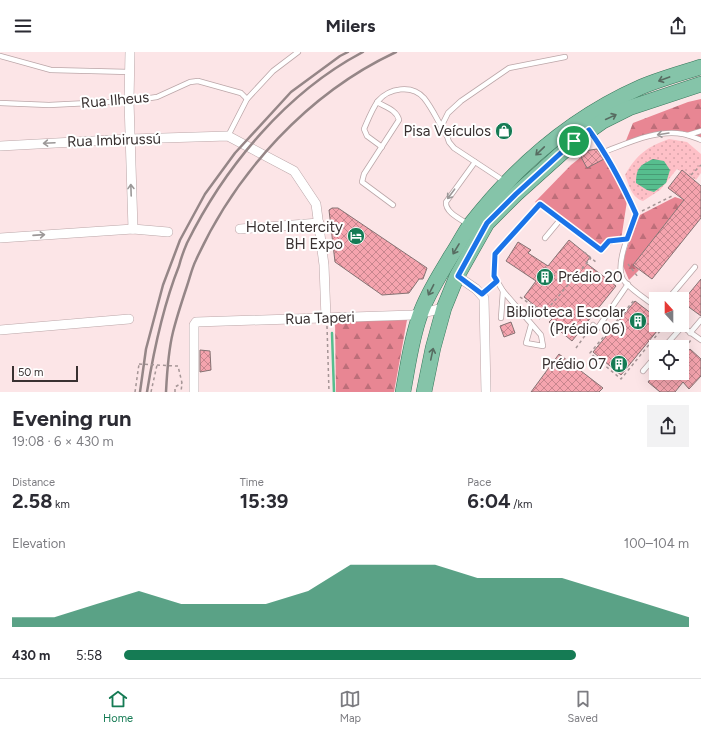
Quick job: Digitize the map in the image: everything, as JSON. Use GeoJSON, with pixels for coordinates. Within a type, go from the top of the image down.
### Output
{"type":"FeatureCollection","features":[{"type":"Feature","properties":{"kind":"main road"},"geometry":{"type":"LineString","coordinates":[[403,392],[412,342],[420,314],[433,287],[470,226],[507,183],[547,144],[570,127],[605,106],[641,87],[701,67]]}},
{"type":"Feature","properties":{"kind":"main road"},"geometry":{"type":"LineString","coordinates":[[424,392],[433,348],[444,308],[458,276],[487,223],[516,194],[574,141],[589,130],[629,108],[701,84]]}},
{"type":"Feature","properties":{"kind":"street"},"geometry":{"type":"LineString","coordinates":[[130,52],[129,101],[132,229]]}},
{"type":"Feature","properties":{"kind":"street"},"geometry":{"type":"LineString","coordinates":[[228,136],[294,171],[316,204],[324,265],[326,318]]}},
{"type":"Feature","properties":{"kind":"street","name":"Rua Imbirussú"},"geometry":{"type":"LineString","coordinates":[[0,146],[130,139],[228,136]]}},
{"type":"Feature","properties":{"kind":"street"},"geometry":{"type":"LineString","coordinates":[[240,229],[319,223]]}},
{"type":"Feature","properties":{"kind":"street"},"geometry":{"type":"LineString","coordinates":[[0,238],[132,229],[168,232]]}},
{"type":"Feature","properties":{"kind":"street"},"geometry":{"type":"LineString","coordinates":[[458,276],[482,294],[484,301],[486,392]]}},
{"type":"Feature","properties":{"kind":"street","name":"Rua Taperi"},"geometry":{"type":"LineString","coordinates":[[194,392],[194,324],[196,322],[420,314],[444,308]]}},
{"type":"Feature","properties":{"kind":"street"},"geometry":{"type":"LineString","coordinates":[[0,330],[129,319]]}},
{"type":"Feature","properties":{"kind":"lane"},"geometry":{"type":"LineString","coordinates":[[228,136],[247,99],[273,71],[298,52]]}},
{"type":"Feature","properties":{"kind":"lane"},"geometry":{"type":"LineString","coordinates":[[0,56],[51,70],[130,72]]}},
{"type":"Feature","properties":{"kind":"lane"},"geometry":{"type":"LineString","coordinates":[[441,127],[448,113],[461,101],[509,68],[566,57]]}},
{"type":"Feature","properties":{"kind":"lane","name":"Rua Ilheus"},"geometry":{"type":"LineString","coordinates":[[0,103],[49,105],[129,101],[158,97],[190,82],[198,81],[241,93],[247,99]]}},
{"type":"Feature","properties":{"kind":"lane"},"geometry":{"type":"LineString","coordinates":[[382,147],[367,136],[364,129],[377,102],[383,96],[396,91],[406,89],[416,91],[424,98],[449,142],[454,148],[507,183]]}},
{"type":"Feature","properties":{"kind":"lane"},"geometry":{"type":"LineString","coordinates":[[377,102],[395,112],[398,115],[399,120],[364,174],[362,182],[393,205]]}},
{"type":"Feature","properties":{"kind":"lane"},"geometry":{"type":"LineString","coordinates":[[589,130],[604,152],[636,214],[620,264],[623,281],[649,301]]}},
{"type":"Feature","properties":{"kind":"lane"},"geometry":{"type":"LineString","coordinates":[[688,135],[701,131]]}},
{"type":"Feature","properties":{"kind":"lane"},"geometry":{"type":"LineString","coordinates":[[604,152],[626,144],[666,133],[688,135],[701,140]]}},
{"type":"Feature","properties":{"kind":"lane"},"geometry":{"type":"LineString","coordinates":[[470,226],[448,210],[445,206],[446,202],[475,162]]}},
{"type":"Feature","properties":{"kind":"lane"},"geometry":{"type":"LineString","coordinates":[[531,325],[526,343],[543,346],[541,335],[503,291],[494,276],[495,254],[540,204],[601,250],[609,241],[627,239]]}},
{"type":"Feature","properties":{"kind":"lane"},"geometry":{"type":"LineString","coordinates":[[545,238],[560,220]]}},
{"type":"Feature","properties":{"kind":"lane"},"geometry":{"type":"LineString","coordinates":[[674,292],[695,267]]}},
{"type":"Feature","properties":{"kind":"lane"},"geometry":{"type":"LineString","coordinates":[[482,294],[497,281]]}},
{"type":"Feature","properties":{"kind":"lane"},"geometry":{"type":"LineString","coordinates":[[593,326],[597,330],[628,284]]}},
{"type":"Feature","properties":{"kind":"lane"},"geometry":{"type":"LineString","coordinates":[[501,318],[503,291]]}},
{"type":"Feature","properties":{"kind":"lane"},"geometry":{"type":"LineString","coordinates":[[701,320],[690,333],[701,340]]}},
{"type":"Feature","properties":{"kind":"lane"},"geometry":{"type":"LineString","coordinates":[[670,340],[676,332]]}},
{"type":"Feature","properties":{"kind":"lane"},"geometry":{"type":"LineString","coordinates":[[643,371],[649,364]]}},
{"type":"Feature","properties":{"kind":"path"},"geometry":{"type":"LineString","coordinates":[[691,175],[701,165]]}},
{"type":"Feature","properties":{"kind":"path"},"geometry":{"type":"LineString","coordinates":[[636,214],[674,195]]}},
{"type":"Feature","properties":{"kind":"path"},"geometry":{"type":"LineString","coordinates":[[584,252],[597,263]]}},
{"type":"Feature","properties":{"kind":"path"},"geometry":{"type":"LineString","coordinates":[[539,319],[591,258]]}},
{"type":"Feature","properties":{"kind":"path"},"geometry":{"type":"LineString","coordinates":[[545,267],[555,276]]}},
{"type":"Feature","properties":{"kind":"path"},"geometry":{"type":"LineString","coordinates":[[520,297],[537,310]]}},
{"type":"Feature","properties":{"kind":"path"},"geometry":{"type":"LineString","coordinates":[[636,298],[590,353],[622,379],[659,332]]}},
{"type":"Feature","properties":{"kind":"path"},"geometry":{"type":"LineString","coordinates":[[326,318],[329,392]]}},
{"type":"Feature","properties":{"kind":"path"},"geometry":{"type":"LineString","coordinates":[[611,328],[618,335]]}},
{"type":"Feature","properties":{"kind":"path"},"geometry":{"type":"LineString","coordinates":[[135,392],[139,364],[178,366],[182,383],[181,392]]}},
{"type":"Feature","properties":{"kind":"path"},"geometry":{"type":"LineString","coordinates":[[152,392],[157,365]]}},
{"type":"Feature","properties":{"kind":"path"},"geometry":{"type":"LineString","coordinates":[[175,392],[176,387],[182,383]]}},
{"type":"Feature","properties":{"kind":"green space"},"geometry":{"type":"Polygon","coordinates":[[[701,99],[701,138],[684,132],[665,131],[625,143],[633,123],[688,102],[701,99]]]}},
{"type":"Feature","properties":{"kind":"green space"},"geometry":{"type":"Polygon","coordinates":[[[581,157],[587,168],[605,158],[627,201],[621,240],[601,250],[535,202],[571,165],[581,157]]]}},
{"type":"Feature","properties":{"kind":"green space"},"geometry":{"type":"Polygon","coordinates":[[[675,197],[684,200],[633,265],[639,270],[629,280],[623,266],[625,254],[638,216],[675,197]]]}},
{"type":"Feature","properties":{"kind":"green space"},"geometry":{"type":"Polygon","coordinates":[[[407,320],[394,392],[336,392],[335,321],[407,320]]]}},
{"type":"Feature","properties":{"kind":"shaded area"},"geometry":{"type":"Polygon","coordinates":[[[669,139],[687,142],[701,154],[701,173],[696,180],[677,169],[660,190],[643,201],[636,197],[631,191],[625,175],[638,156],[649,148],[669,139]]]}},
{"type":"Feature","properties":{"kind":"shaded area"},"geometry":{"type":"Polygon","coordinates":[[[653,159],[664,161],[670,170],[666,183],[654,192],[647,190],[636,183],[638,170],[642,165],[653,159]]]}},
{"type":"Feature","properties":{"kind":"building"},"geometry":{"type":"Polygon","coordinates":[[[597,149],[604,159],[587,168],[581,157],[584,151],[597,149]]]}},
{"type":"Feature","properties":{"kind":"building"},"geometry":{"type":"Polygon","coordinates":[[[682,170],[701,186],[701,218],[652,279],[633,265],[684,200],[668,188],[682,170]]]}},
{"type":"Feature","properties":{"kind":"building","name":"Hotel Intercity BH Expo"},"geometry":{"type":"Polygon","coordinates":[[[332,208],[338,208],[427,268],[423,279],[419,279],[409,293],[382,295],[335,262],[329,210],[332,208]]]}},
{"type":"Feature","properties":{"kind":"building"},"geometry":{"type":"Polygon","coordinates":[[[569,240],[590,257],[586,263],[616,286],[572,341],[549,322],[552,319],[524,297],[536,281],[506,261],[518,242],[531,250],[528,253],[548,266],[569,240]]]}},
{"type":"Feature","properties":{"kind":"building"},"geometry":{"type":"Polygon","coordinates":[[[701,279],[701,316],[689,307],[689,294],[701,279]]]}},
{"type":"Feature","properties":{"kind":"building"},"geometry":{"type":"Polygon","coordinates":[[[635,301],[649,312],[649,332],[656,332],[621,375],[593,352],[635,301]]]}},
{"type":"Feature","properties":{"kind":"building"},"geometry":{"type":"Polygon","coordinates":[[[511,322],[515,333],[504,337],[500,326],[511,322]]]}},
{"type":"Feature","properties":{"kind":"building"},"geometry":{"type":"Polygon","coordinates":[[[690,349],[701,359],[701,376],[689,389],[683,382],[675,392],[660,392],[648,382],[650,380],[689,380],[690,349]]]}},
{"type":"Feature","properties":{"kind":"building"},"geometry":{"type":"Polygon","coordinates":[[[200,350],[210,351],[211,370],[200,372],[200,350]]]}},
{"type":"Feature","properties":{"kind":"building"},"geometry":{"type":"Polygon","coordinates":[[[559,354],[603,388],[599,392],[531,392],[559,354]]]}},
{"type":"Feature","properties":{"kind":"waterway"},"geometry":{"type":"LineString","coordinates":[[332,333],[334,392]]}},
{"type":"Feature","properties":{"kind":"railway"},"geometry":{"type":"LineString","coordinates":[[140,392],[146,349],[163,285],[180,240],[205,194],[235,153],[291,92],[340,56],[348,52]]}},
{"type":"Feature","properties":{"kind":"railway"},"geometry":{"type":"LineString","coordinates":[[147,392],[156,344],[168,297],[187,243],[202,214],[239,159],[284,110],[309,88],[335,69],[363,52]]}},
{"type":"Feature","properties":{"kind":"railway"},"geometry":{"type":"LineString","coordinates":[[166,392],[171,340],[192,269],[212,227],[232,196],[254,166],[278,138],[305,113],[333,89],[364,69],[396,52]]}},
{"type":"Feature","properties":{"kind":"place","name":"Pisa Veículos"},"geometry":{"type":"Point","coordinates":[504,131]}},
{"type":"Feature","properties":{"kind":"place","name":"Hotel Intercity BH Expo"},"geometry":{"type":"Point","coordinates":[356,236]}},
{"type":"Feature","properties":{"kind":"place","name":"Prédio 20"},"geometry":{"type":"Point","coordinates":[545,277]}},
{"type":"Feature","properties":{"kind":"place","name":"Biblioteca Escolar (Prédio 06)"},"geometry":{"type":"Point","coordinates":[638,321]}},
{"type":"Feature","properties":{"kind":"place","name":"Prédio 07"},"geometry":{"type":"Point","coordinates":[619,364]}},
{"type":"Feature","properties":{"kind":"route"},"geometry":{"type":"LineString","coordinates":[[589,130],[627,195],[636,214],[627,239],[609,241],[601,250],[540,204],[495,254],[494,276],[497,281],[482,294],[458,276],[487,223],[516,194],[574,141],[589,130]]}}]}
